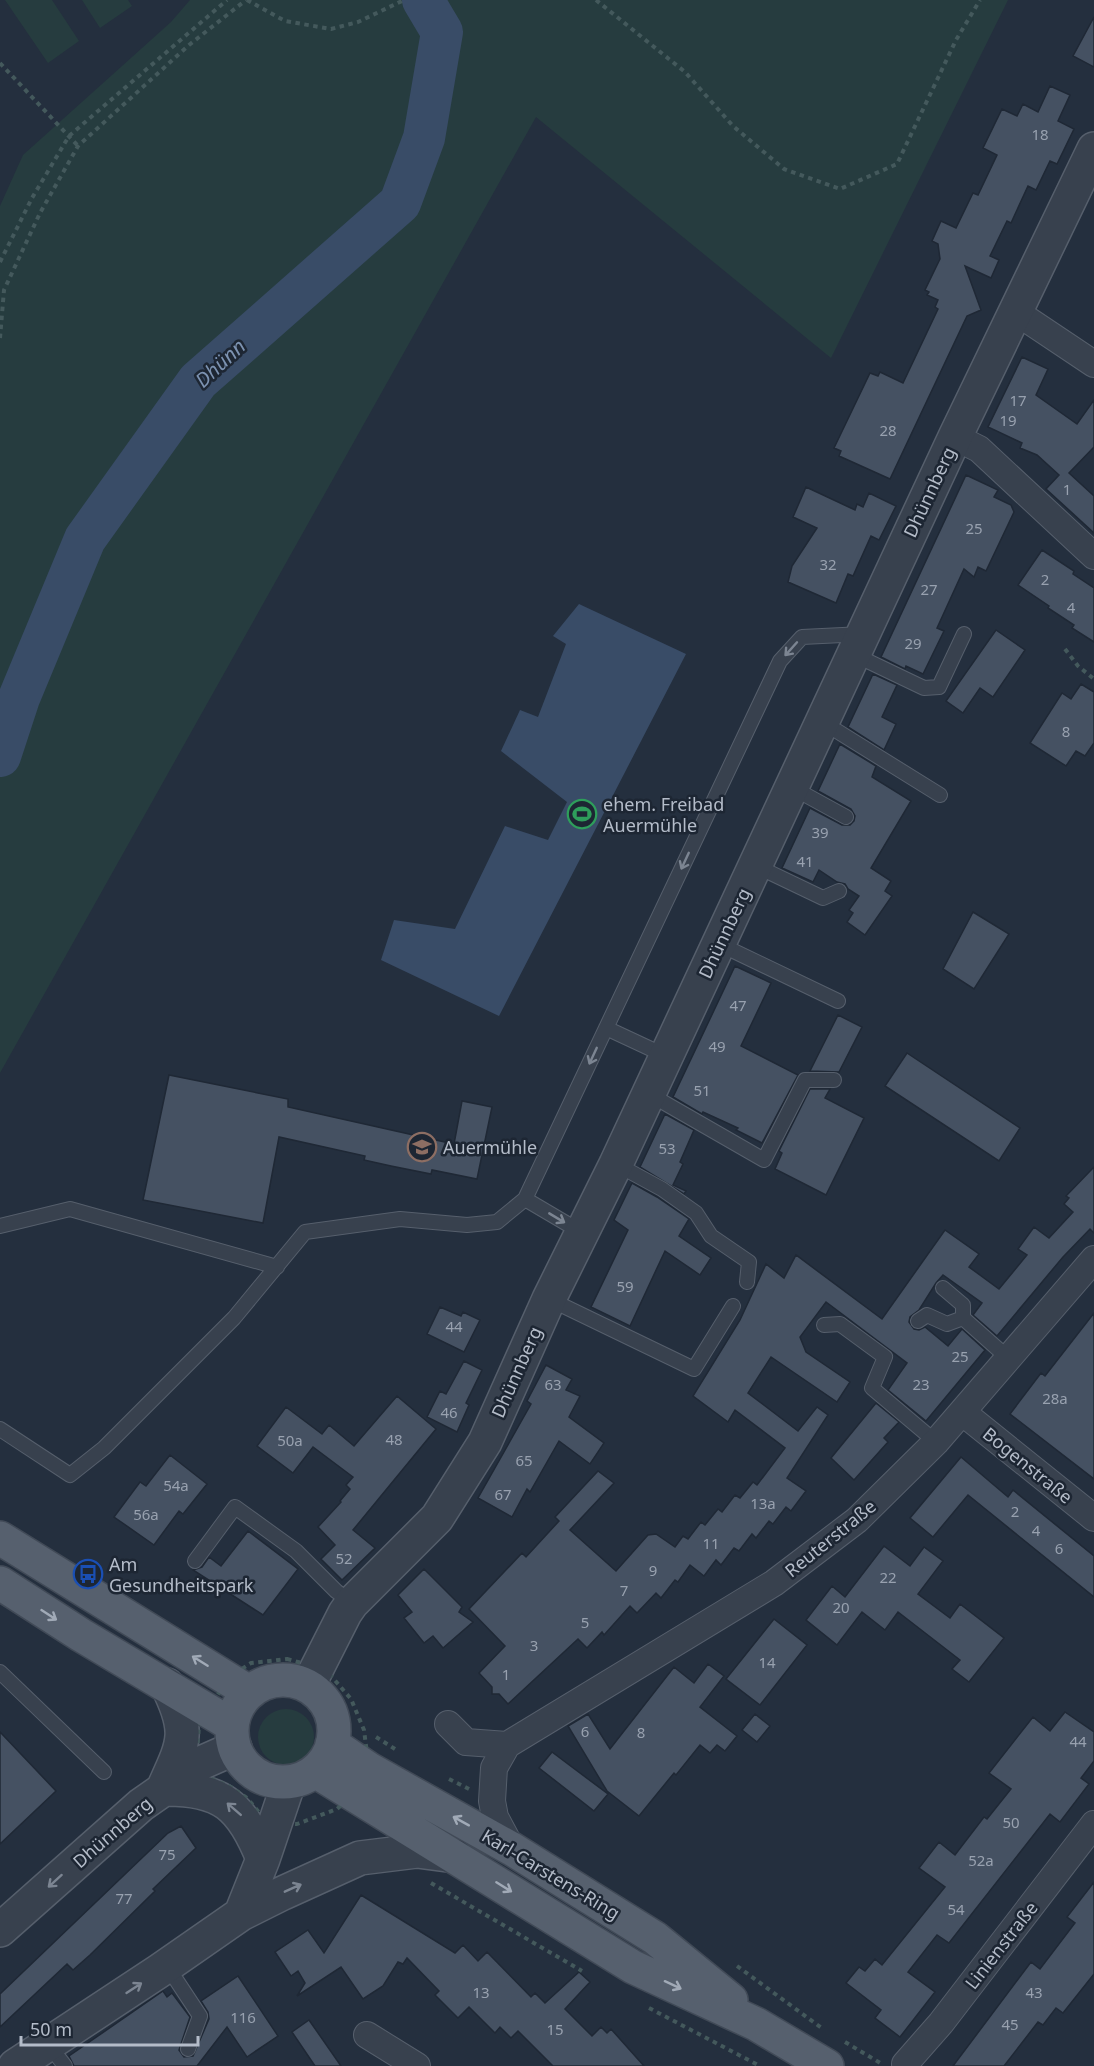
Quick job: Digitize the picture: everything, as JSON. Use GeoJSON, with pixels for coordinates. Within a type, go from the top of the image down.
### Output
{"type":"FeatureCollection","features":[{"type":"Feature","properties":{"kind":"main road"},"geometry":{"type":"LineString","coordinates":[[0,1538],[249,1692]]}},
{"type":"Feature","properties":{"kind":"main road"},"geometry":{"type":"LineString","coordinates":[[0,1583],[81,1635],[167,1685],[233,1737],[247,1768],[267,1780],[312,1765],[333,1721],[324,1701],[308,1686],[288,1680],[267,1682],[249,1692],[238,1707],[233,1737]]}},
{"type":"Feature","properties":{"kind":"main road","name":"Karl-Carstens-Ring"},"geometry":{"type":"LineString","coordinates":[[312,1765],[369,1769],[512,1850],[655,1938],[720,1989],[756,2024]]}},
{"type":"Feature","properties":{"kind":"main road","name":"Karl-Carstens-Ring"},"geometry":{"type":"LineString","coordinates":[[312,1765],[633,1967],[756,2024],[827,2066]]}},
{"type":"Feature","properties":{"kind":"street","name":"Dhünnberg"},"geometry":{"type":"LineString","coordinates":[[308,1686],[345,1612],[438,1518],[485,1442],[549,1299],[649,1094],[955,437],[1094,149]]}},
{"type":"Feature","properties":{"kind":"street"},"geometry":{"type":"LineString","coordinates":[[1016,312],[1094,364]]}},
{"type":"Feature","properties":{"kind":"street"},"geometry":{"type":"LineString","coordinates":[[955,437],[979,449],[1094,556]]}},
{"type":"Feature","properties":{"kind":"street","name":"Reuterstraße"},"geometry":{"type":"LineString","coordinates":[[507,1745],[774,1583],[857,1520],[936,1442],[1094,1259]]}},
{"type":"Feature","properties":{"kind":"street","name":"Bogenstraße"},"geometry":{"type":"LineString","coordinates":[[962,1412],[1094,1518]]}},
{"type":"Feature","properties":{"kind":"street"},"geometry":{"type":"LineString","coordinates":[[167,1685],[177,1706],[183,1730],[180,1751],[163,1789],[186,1788],[207,1793],[225,1802],[241,1816],[254,1836],[263,1859]]}},
{"type":"Feature","properties":{"kind":"street"},"geometry":{"type":"LineString","coordinates":[[448,1724],[466,1742],[507,1745],[494,1768],[492,1801],[495,1817],[512,1850]]}},
{"type":"Feature","properties":{"kind":"street","name":"Dhünnberg"},"geometry":{"type":"LineString","coordinates":[[5,1922],[141,1805],[201,1763],[233,1737]]}},
{"type":"Feature","properties":{"kind":"street"},"geometry":{"type":"LineString","coordinates":[[241,1914],[263,1859],[312,1765]]}},
{"type":"Feature","properties":{"kind":"street","name":"Linienstraße"},"geometry":{"type":"LineString","coordinates":[[905,2064],[941,2023],[1094,1824]]}},
{"type":"Feature","properties":{"kind":"street"},"geometry":{"type":"LineString","coordinates":[[15,2066],[57,2055],[167,1966],[241,1914],[360,1858],[417,1851],[454,1856]]}},
{"type":"Feature","properties":{"kind":"street"},"geometry":{"type":"LineString","coordinates":[[367,2035],[417,2066]]}},
{"type":"Feature","properties":{"kind":"lane"},"geometry":{"type":"LineString","coordinates":[[0,1429],[70,1475],[104,1448],[234,1318],[305,1232],[400,1219],[467,1225],[497,1222],[525,1199],[780,661],[802,637],[860,644],[924,688],[939,687],[964,634]]}},
{"type":"Feature","properties":{"kind":"lane"},"geometry":{"type":"LineString","coordinates":[[822,724],[940,795]]}},
{"type":"Feature","properties":{"kind":"lane"},"geometry":{"type":"LineString","coordinates":[[793,788],[846,817]]}},
{"type":"Feature","properties":{"kind":"lane"},"geometry":{"type":"LineString","coordinates":[[756,866],[823,898],[839,891]]}},
{"type":"Feature","properties":{"kind":"lane"},"geometry":{"type":"LineString","coordinates":[[719,944],[838,1001]]}},
{"type":"Feature","properties":{"kind":"lane"},"geometry":{"type":"LineString","coordinates":[[606,1028],[666,1056]]}},
{"type":"Feature","properties":{"kind":"lane"},"geometry":{"type":"LineString","coordinates":[[649,1094],[764,1160],[805,1080],[834,1080]]}},
{"type":"Feature","properties":{"kind":"lane"},"geometry":{"type":"LineString","coordinates":[[616,1164],[662,1189],[696,1213],[711,1236],[748,1262],[747,1282]]}},
{"type":"Feature","properties":{"kind":"lane"},"geometry":{"type":"LineString","coordinates":[[525,1199],[581,1232]]}},
{"type":"Feature","properties":{"kind":"lane"},"geometry":{"type":"LineString","coordinates":[[0,1226],[70,1209],[277,1267]]}},
{"type":"Feature","properties":{"kind":"lane"},"geometry":{"type":"LineString","coordinates":[[943,1288],[963,1305],[963,1318],[1008,1358]]}},
{"type":"Feature","properties":{"kind":"lane"},"geometry":{"type":"LineString","coordinates":[[549,1299],[694,1369],[733,1306]]}},
{"type":"Feature","properties":{"kind":"lane"},"geometry":{"type":"LineString","coordinates":[[918,1321],[927,1315],[947,1324],[963,1318]]}},
{"type":"Feature","properties":{"kind":"lane"},"geometry":{"type":"LineString","coordinates":[[824,1325],[840,1324],[885,1357],[872,1388],[936,1442]]}},
{"type":"Feature","properties":{"kind":"lane"},"geometry":{"type":"LineString","coordinates":[[195,1561],[235,1507],[296,1551],[336,1591],[352,1603]]}},
{"type":"Feature","properties":{"kind":"lane"},"geometry":{"type":"LineString","coordinates":[[0,1672],[104,1772]]}},
{"type":"Feature","properties":{"kind":"lane"},"geometry":{"type":"LineString","coordinates":[[167,1966],[200,2016],[188,2049]]}},
{"type":"Feature","properties":{"kind":"path"},"geometry":{"type":"LineString","coordinates":[[0,262],[32,198],[69,136],[227,0]]}},
{"type":"Feature","properties":{"kind":"path"},"geometry":{"type":"LineString","coordinates":[[0,338],[4,290],[40,213],[78,146],[189,45],[246,0],[285,21],[331,29],[358,22],[404,0]]}},
{"type":"Feature","properties":{"kind":"path"},"geometry":{"type":"LineString","coordinates":[[596,0],[685,72],[733,126],[784,170],[840,189],[897,164],[956,40],[980,0]]}},
{"type":"Feature","properties":{"kind":"path"},"geometry":{"type":"LineString","coordinates":[[0,63],[78,146]]}},
{"type":"Feature","properties":{"kind":"path"},"geometry":{"type":"LineString","coordinates":[[1065,649],[1078,666],[1094,679]]}},
{"type":"Feature","properties":{"kind":"path"},"geometry":{"type":"LineString","coordinates":[[364,1730],[401,1752]]}},
{"type":"Feature","properties":{"kind":"path"},"geometry":{"type":"LineString","coordinates":[[441,1775],[492,1801]]}},
{"type":"Feature","properties":{"kind":"path"},"geometry":{"type":"LineString","coordinates":[[337,1809],[341,1819]]}},
{"type":"Feature","properties":{"kind":"path"},"geometry":{"type":"LineString","coordinates":[[422,1878],[590,1976]]}},
{"type":"Feature","properties":{"kind":"path"},"geometry":{"type":"LineString","coordinates":[[640,2003],[760,2066]]}},
{"type":"Feature","properties":{"kind":"green space"},"geometry":{"type":"Polygon","coordinates":[[[5,0],[52,0],[79,41],[48,63],[5,0]]]}},
{"type":"Feature","properties":{"kind":"green space"},"geometry":{"type":"Polygon","coordinates":[[[82,0],[128,0],[132,6],[100,28],[82,0]]]}},
{"type":"Feature","properties":{"kind":"green space"},"geometry":{"type":"Polygon","coordinates":[[[190,0],[1008,0],[831,358],[536,117],[0,1073],[0,206],[23,155],[171,22],[190,0]]]}},
{"type":"Feature","properties":{"kind":"green space"},"geometry":{"type":"Polygon","coordinates":[[[286,1709],[297,1711],[306,1717],[312,1726],[314,1737],[312,1748],[306,1757],[297,1763],[286,1765],[275,1763],[266,1757],[260,1748],[258,1737],[260,1726],[266,1717],[275,1711],[286,1709]]]}},
{"type":"Feature","properties":{"kind":"water","name":"ehem. Freibad Auermühle"},"geometry":{"type":"Polygon","coordinates":[[[579,604],[686,654],[499,1016],[381,960],[394,920],[455,929],[505,826],[548,840],[567,802],[501,751],[520,710],[538,717],[566,644],[553,636],[579,604]]]}},
{"type":"Feature","properties":{"kind":"building"},"geometry":{"type":"Polygon","coordinates":[[[1094,17],[1094,67],[1073,56],[1094,17]]]}},
{"type":"Feature","properties":{"kind":"building"},"geometry":{"type":"Polygon","coordinates":[[[1050,86],[1070,95],[1058,121],[1074,129],[1057,164],[1050,161],[1036,190],[1028,186],[1011,223],[1007,221],[990,256],[999,260],[991,278],[965,266],[981,310],[967,316],[890,479],[839,456],[841,451],[834,448],[870,373],[878,376],[880,372],[903,383],[938,309],[935,307],[938,300],[927,295],[929,292],[925,290],[940,259],[938,244],[932,241],[941,221],[956,228],[973,193],[978,195],[997,155],[983,148],[1002,109],[1017,116],[1023,104],[1038,112],[1050,86]]]}},
{"type":"Feature","properties":{"kind":"building"},"geometry":{"type":"Polygon","coordinates":[[[1022,357],[1048,369],[1036,395],[1077,424],[1094,400],[1094,447],[1069,473],[1094,496],[1094,533],[1046,489],[1059,475],[1037,455],[1020,448],[1022,443],[988,427],[1022,357]]]}},
{"type":"Feature","properties":{"kind":"building"},"geometry":{"type":"Polygon","coordinates":[[[966,475],[998,490],[994,497],[1011,505],[1014,512],[986,571],[978,567],[974,577],[964,569],[937,628],[944,631],[923,674],[906,666],[905,669],[881,657],[966,475]]]}},
{"type":"Feature","properties":{"kind":"building"},"geometry":{"type":"Polygon","coordinates":[[[806,487],[855,510],[857,504],[863,507],[869,493],[896,506],[879,540],[871,536],[853,576],[848,574],[836,603],[788,582],[792,566],[817,528],[793,517],[806,487]]]}},
{"type":"Feature","properties":{"kind":"building"},"geometry":{"type":"Polygon","coordinates":[[[1042,550],[1074,571],[1073,574],[1094,588],[1094,642],[1072,628],[1074,625],[1018,585],[1042,550]]]}},
{"type":"Feature","properties":{"kind":"building"},"geometry":{"type":"Polygon","coordinates":[[[996,630],[1025,650],[993,697],[980,688],[963,713],[946,701],[996,630]]]}},
{"type":"Feature","properties":{"kind":"building"},"geometry":{"type":"Polygon","coordinates":[[[873,674],[897,685],[882,717],[896,724],[884,750],[848,727],[873,674]]]}},
{"type":"Feature","properties":{"kind":"building"},"geometry":{"type":"Polygon","coordinates":[[[1081,684],[1094,692],[1094,743],[1085,756],[1076,751],[1066,766],[1030,743],[1062,693],[1071,699],[1081,684]]]}},
{"type":"Feature","properties":{"kind":"building"},"geometry":{"type":"Polygon","coordinates":[[[840,744],[876,766],[872,777],[911,801],[871,868],[891,881],[885,891],[892,896],[865,935],[847,922],[853,913],[849,910],[859,896],[848,889],[845,884],[837,882],[819,870],[813,882],[782,868],[810,808],[842,825],[850,825],[854,821],[855,816],[851,809],[818,791],[840,744]]]}},
{"type":"Feature","properties":{"kind":"building"},"geometry":{"type":"Polygon","coordinates":[[[973,912],[1009,934],[974,989],[943,969],[973,912]]]}},
{"type":"Feature","properties":{"kind":"building"},"geometry":{"type":"Polygon","coordinates":[[[735,966],[771,983],[741,1046],[798,1075],[762,1143],[736,1130],[738,1128],[703,1112],[702,1114],[673,1097],[735,966]]]}},
{"type":"Feature","properties":{"kind":"building"},"geometry":{"type":"Polygon","coordinates":[[[838,1015],[862,1027],[839,1072],[810,1071],[838,1015]]]}},
{"type":"Feature","properties":{"kind":"building"},"geometry":{"type":"Polygon","coordinates":[[[907,1053],[1020,1128],[999,1161],[885,1086],[907,1053]]]}},
{"type":"Feature","properties":{"kind":"building"},"geometry":{"type":"Polygon","coordinates":[[[169,1075],[288,1099],[288,1107],[454,1144],[462,1101],[492,1107],[477,1179],[432,1170],[431,1174],[391,1166],[364,1160],[365,1156],[279,1137],[263,1223],[143,1200],[169,1075]]]}},
{"type":"Feature","properties":{"kind":"building"},"geometry":{"type":"Polygon","coordinates":[[[810,1089],[830,1089],[825,1098],[864,1118],[826,1195],[775,1169],[782,1153],[779,1151],[810,1089]]]}},
{"type":"Feature","properties":{"kind":"building"},"geometry":{"type":"Polygon","coordinates":[[[665,1114],[694,1130],[680,1162],[683,1164],[673,1185],[686,1191],[684,1194],[640,1167],[665,1114]]]}},
{"type":"Feature","properties":{"kind":"building"},"geometry":{"type":"Polygon","coordinates":[[[1094,1167],[1094,1233],[1090,1229],[1063,1257],[997,1336],[973,1315],[982,1303],[943,1275],[919,1310],[910,1317],[909,1322],[914,1329],[919,1330],[925,1327],[948,1346],[962,1329],[985,1350],[926,1421],[888,1390],[907,1363],[826,1302],[800,1337],[806,1352],[850,1382],[837,1402],[771,1357],[748,1393],[798,1431],[817,1407],[828,1415],[787,1478],[806,1491],[791,1511],[786,1507],[773,1524],[769,1521],[756,1538],[752,1534],[739,1551],[734,1548],[721,1565],[716,1560],[704,1576],[690,1565],[678,1582],[675,1580],[661,1598],[656,1593],[637,1613],[630,1606],[604,1635],[602,1632],[587,1648],[578,1639],[508,1704],[499,1694],[492,1694],[492,1687],[479,1673],[505,1646],[469,1609],[522,1553],[526,1557],[559,1521],[555,1517],[598,1471],[614,1483],[570,1530],[616,1571],[648,1535],[656,1534],[675,1547],[683,1536],[688,1539],[701,1522],[705,1525],[718,1509],[722,1512],[735,1495],[740,1498],[753,1482],[757,1485],[785,1448],[735,1410],[728,1422],[693,1396],[740,1320],[766,1264],[784,1278],[796,1255],[882,1319],[945,1230],[979,1254],[969,1267],[999,1289],[1027,1255],[1018,1249],[1034,1227],[1049,1238],[1073,1212],[1064,1204],[1069,1198],[1066,1196],[1094,1167]]]}},
{"type":"Feature","properties":{"kind":"building"},"geometry":{"type":"Polygon","coordinates":[[[632,1183],[689,1219],[679,1236],[711,1258],[700,1275],[665,1251],[630,1326],[591,1307],[628,1230],[614,1220],[632,1183]]]}},
{"type":"Feature","properties":{"kind":"building"},"geometry":{"type":"Polygon","coordinates":[[[440,1307],[461,1316],[463,1312],[480,1320],[464,1352],[427,1334],[440,1307]]]}},
{"type":"Feature","properties":{"kind":"building"},"geometry":{"type":"Polygon","coordinates":[[[1094,1313],[1094,1479],[1010,1414],[1041,1373],[1045,1376],[1094,1313]]]}},
{"type":"Feature","properties":{"kind":"building"},"geometry":{"type":"Polygon","coordinates":[[[464,1361],[482,1370],[466,1403],[469,1405],[457,1432],[427,1417],[440,1391],[446,1394],[464,1361]]]}},
{"type":"Feature","properties":{"kind":"building"},"geometry":{"type":"Polygon","coordinates":[[[546,1365],[572,1379],[566,1390],[580,1396],[569,1417],[604,1443],[590,1464],[559,1441],[530,1492],[527,1489],[512,1517],[478,1498],[531,1404],[527,1401],[546,1365]]]}},
{"type":"Feature","properties":{"kind":"building"},"geometry":{"type":"Polygon","coordinates":[[[397,1396],[436,1429],[353,1530],[375,1548],[342,1580],[321,1559],[335,1545],[318,1527],[341,1502],[350,1489],[346,1485],[353,1477],[313,1447],[293,1473],[257,1446],[286,1407],[322,1434],[329,1425],[354,1446],[397,1396]]]}},
{"type":"Feature","properties":{"kind":"building"},"geometry":{"type":"Polygon","coordinates":[[[876,1403],[899,1422],[884,1438],[888,1442],[854,1480],[831,1458],[876,1403]]]}},
{"type":"Feature","properties":{"kind":"building"},"geometry":{"type":"Polygon","coordinates":[[[170,1455],[207,1484],[183,1514],[179,1511],[154,1545],[114,1517],[140,1482],[146,1486],[170,1455]]]}},
{"type":"Feature","properties":{"kind":"building"},"geometry":{"type":"Polygon","coordinates":[[[961,1457],[1008,1497],[1013,1490],[1094,1556],[1094,1597],[968,1495],[933,1537],[910,1518],[961,1457]]]}},
{"type":"Feature","properties":{"kind":"building"},"geometry":{"type":"Polygon","coordinates":[[[248,1531],[298,1569],[263,1615],[193,1570],[202,1567],[209,1557],[221,1566],[248,1531]]]}},
{"type":"Feature","properties":{"kind":"building"},"geometry":{"type":"Polygon","coordinates":[[[884,1546],[910,1566],[924,1547],[943,1561],[918,1594],[950,1618],[960,1604],[1004,1638],[969,1682],[952,1669],[960,1660],[898,1612],[885,1630],[862,1612],[837,1645],[806,1620],[832,1586],[845,1597],[884,1546]]]}},
{"type":"Feature","properties":{"kind":"building"},"geometry":{"type":"Polygon","coordinates":[[[424,1569],[462,1607],[459,1612],[473,1622],[443,1648],[433,1636],[424,1643],[404,1618],[412,1612],[398,1595],[424,1569]]]}},
{"type":"Feature","properties":{"kind":"building"},"geometry":{"type":"Polygon","coordinates":[[[774,1619],[807,1645],[760,1705],[726,1679],[774,1619]]]}},
{"type":"Feature","properties":{"kind":"building"},"geometry":{"type":"Polygon","coordinates":[[[708,1664],[724,1676],[700,1707],[737,1736],[725,1751],[717,1745],[710,1753],[700,1745],[639,1816],[607,1791],[568,1726],[588,1714],[610,1749],[674,1667],[694,1683],[708,1664]]]}},
{"type":"Feature","properties":{"kind":"building"},"geometry":{"type":"Polygon","coordinates":[[[1065,1712],[1094,1732],[1094,1761],[1081,1778],[1089,1784],[1060,1822],[1050,1814],[949,1943],[937,1935],[908,1972],[935,1992],[900,2037],[875,2018],[881,2010],[846,1983],[859,1967],[865,1971],[875,1959],[882,1965],[945,1887],[919,1868],[939,1842],[955,1855],[984,1817],[987,1819],[1011,1789],[989,1773],[1033,1717],[1050,1731],[1065,1712]]]}},
{"type":"Feature","properties":{"kind":"building"},"geometry":{"type":"Polygon","coordinates":[[[755,1714],[770,1726],[757,1742],[742,1730],[755,1714]]]}},
{"type":"Feature","properties":{"kind":"building"},"geometry":{"type":"Polygon","coordinates":[[[0,1732],[56,1791],[0,1844],[0,1732]]]}},
{"type":"Feature","properties":{"kind":"building"},"geometry":{"type":"Polygon","coordinates":[[[552,1752],[608,1794],[594,1811],[539,1768],[552,1752]]]}},
{"type":"Feature","properties":{"kind":"building"},"geometry":{"type":"Polygon","coordinates":[[[181,1826],[196,1848],[90,1955],[73,1970],[67,1964],[0,2027],[0,1994],[168,1833],[181,1826]]]}},
{"type":"Feature","properties":{"kind":"building"},"geometry":{"type":"Polygon","coordinates":[[[1094,1882],[1094,1974],[1063,2013],[1056,2008],[1043,2025],[1038,2022],[1004,2066],[953,2066],[1031,1962],[1040,1969],[1075,1923],[1067,1917],[1094,1882]]]}},
{"type":"Feature","properties":{"kind":"building"},"geometry":{"type":"Polygon","coordinates":[[[361,1895],[455,1953],[463,1945],[478,1961],[487,1952],[531,1997],[535,1993],[545,2003],[579,1972],[590,1982],[565,2009],[592,2036],[601,2027],[607,2033],[611,2029],[644,2066],[553,2066],[518,2031],[511,2038],[500,2027],[495,2033],[469,2007],[458,2018],[435,1995],[439,1991],[407,1958],[403,1964],[398,1962],[383,1986],[363,1999],[341,1967],[297,1996],[305,1983],[298,1971],[291,1976],[275,1952],[308,1930],[324,1953],[361,1895]]]}},
{"type":"Feature","properties":{"kind":"building"},"geometry":{"type":"Polygon","coordinates":[[[238,1976],[278,2036],[247,2057],[227,2027],[197,2066],[74,2066],[69,2056],[163,1991],[167,1997],[172,1993],[190,2017],[179,2050],[184,2057],[193,2056],[209,2019],[208,2012],[201,2001],[238,1976]]]}},
{"type":"Feature","properties":{"kind":"building"},"geometry":{"type":"Polygon","coordinates":[[[309,2020],[341,2066],[315,2066],[292,2032],[309,2020]]]}},
{"type":"Feature","properties":{"kind":"waterway","name":"Dhünn"},"geometry":{"type":"LineString","coordinates":[[0,756],[19,698],[85,539],[198,381],[400,203],[424,138],[442,32],[423,0]]}},
{"type":"Feature","properties":{"kind":"place","name":"ehem. Freibad Auermühle"},"geometry":{"type":"Point","coordinates":[582,814]}},
{"type":"Feature","properties":{"kind":"place","name":"Auermühle"},"geometry":{"type":"Point","coordinates":[422,1147]}},
{"type":"Feature","properties":{"kind":"place","name":"Am Gesundheitspark"},"geometry":{"type":"Point","coordinates":[88,1574]}}]}
